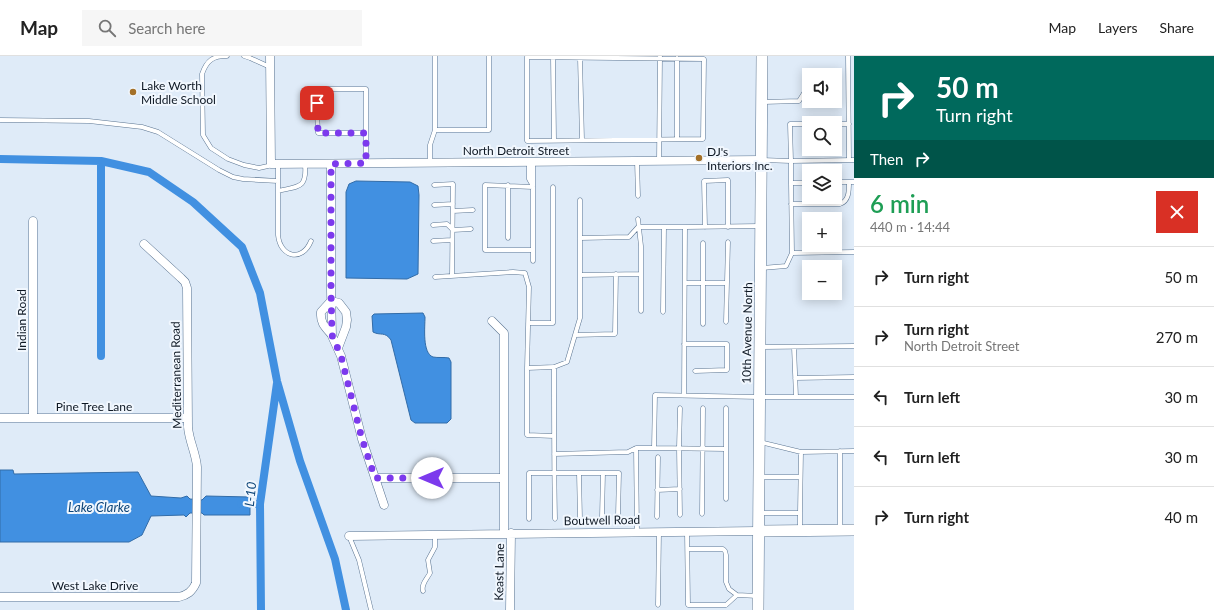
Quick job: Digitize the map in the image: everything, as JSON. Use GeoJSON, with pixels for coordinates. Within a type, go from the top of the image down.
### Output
{"type":"FeatureCollection","features":[{"type":"Feature","properties":{"kind":"street"},"geometry":{"type":"LineString","coordinates":[[270,56],[275,164]]}},
{"type":"Feature","properties":{"kind":"street","name":"10th Avenue North"},"geometry":{"type":"LineString","coordinates":[[758,610],[762,226],[762,56]]}},
{"type":"Feature","properties":{"kind":"street","name":"North Detroit Street"},"geometry":{"type":"LineString","coordinates":[[275,164],[762,160]]}},
{"type":"Feature","properties":{"kind":"street"},"geometry":{"type":"LineString","coordinates":[[331,164],[332,335]]}},
{"type":"Feature","properties":{"kind":"street","name":"Indian Road"},"geometry":{"type":"LineString","coordinates":[[32,221],[33,418]]}},
{"type":"Feature","properties":{"kind":"street","name":"Mediterranean Road"},"geometry":{"type":"LineString","coordinates":[[144,244],[185,282],[187,288],[188,418],[189,439],[196,461],[197,518],[196,583],[194,589],[190,593]]}},
{"type":"Feature","properties":{"kind":"street"},"geometry":{"type":"LineString","coordinates":[[331,301],[339,303],[346,312],[346,327],[338,348]]}},
{"type":"Feature","properties":{"kind":"street"},"geometry":{"type":"LineString","coordinates":[[331,301],[320,312],[320,318],[322,324],[332,335],[341,356],[362,439],[384,505]]}},
{"type":"Feature","properties":{"kind":"street","name":"Keast Lane"},"geometry":{"type":"LineString","coordinates":[[492,321],[504,333],[504,478],[508,533],[510,610]]}},
{"type":"Feature","properties":{"kind":"street"},"geometry":{"type":"LineString","coordinates":[[332,325],[346,327]]}},
{"type":"Feature","properties":{"kind":"street","name":"Pine Tree Lane"},"geometry":{"type":"LineString","coordinates":[[0,418],[188,418]]}},
{"type":"Feature","properties":{"kind":"street"},"geometry":{"type":"LineString","coordinates":[[375,478],[504,478]]}},
{"type":"Feature","properties":{"kind":"street","name":"Boutwell Road"},"geometry":{"type":"LineString","coordinates":[[349,536],[854,530]]}},
{"type":"Feature","properties":{"kind":"street","name":"West Lake Drive"},"geometry":{"type":"LineString","coordinates":[[0,597],[178,597],[190,593]]}},
{"type":"Feature","properties":{"kind":"lane"},"geometry":{"type":"LineString","coordinates":[[227,56],[219,56],[214,58],[206,64],[204,69],[202,80],[202,135],[211,148],[228,159],[244,165],[259,168],[275,164],[278,182],[278,243],[282,249],[293,255],[304,252],[308,248],[311,241]]}},
{"type":"Feature","properties":{"kind":"lane"},"geometry":{"type":"LineString","coordinates":[[244,56],[270,67]]}},
{"type":"Feature","properties":{"kind":"lane"},"geometry":{"type":"LineString","coordinates":[[430,163],[430,145],[435,130],[435,56]]}},
{"type":"Feature","properties":{"kind":"lane"},"geometry":{"type":"LineString","coordinates":[[435,130],[489,130],[490,56]]}},
{"type":"Feature","properties":{"kind":"lane"},"geometry":{"type":"LineString","coordinates":[[848,56],[849,160]]}},
{"type":"Feature","properties":{"kind":"lane"},"geometry":{"type":"LineString","coordinates":[[527,57],[580,58],[660,57],[704,59],[703,139],[527,141],[527,57]]}},
{"type":"Feature","properties":{"kind":"lane"},"geometry":{"type":"LineString","coordinates":[[659,161],[660,57]]}},
{"type":"Feature","properties":{"kind":"lane"},"geometry":{"type":"LineString","coordinates":[[553,58],[554,140]]}},
{"type":"Feature","properties":{"kind":"lane"},"geometry":{"type":"LineString","coordinates":[[580,58],[582,140]]}},
{"type":"Feature","properties":{"kind":"lane"},"geometry":{"type":"LineString","coordinates":[[676,139],[677,58]]}},
{"type":"Feature","properties":{"kind":"lane"},"geometry":{"type":"LineString","coordinates":[[366,133],[318,133],[316,89],[366,88],[366,133],[366,163]]}},
{"type":"Feature","properties":{"kind":"lane"},"geometry":{"type":"LineString","coordinates":[[762,102],[799,101],[802,96]]}},
{"type":"Feature","properties":{"kind":"lane"},"geometry":{"type":"LineString","coordinates":[[0,120],[89,121],[142,127],[158,132],[219,170],[233,177],[278,182]]}},
{"type":"Feature","properties":{"kind":"lane"},"geometry":{"type":"LineString","coordinates":[[761,268],[786,266],[792,253],[790,124],[802,124]]}},
{"type":"Feature","properties":{"kind":"lane"},"geometry":{"type":"LineString","coordinates":[[842,124],[849,124]]}},
{"type":"Feature","properties":{"kind":"lane"},"geometry":{"type":"LineString","coordinates":[[762,160],[854,160]]}},
{"type":"Feature","properties":{"kind":"lane"},"geometry":{"type":"LineString","coordinates":[[637,161],[638,196]]}},
{"type":"Feature","properties":{"kind":"lane"},"geometry":{"type":"LineString","coordinates":[[531,162],[533,187],[533,261]]}},
{"type":"Feature","properties":{"kind":"lane"},"geometry":{"type":"LineString","coordinates":[[278,191],[297,187],[302,184],[305,180],[305,164]]}},
{"type":"Feature","properties":{"kind":"lane"},"geometry":{"type":"LineString","coordinates":[[704,227],[704,181],[728,180],[728,227]]}},
{"type":"Feature","properties":{"kind":"lane"},"geometry":{"type":"LineString","coordinates":[[791,204],[840,204],[845,202],[852,182]]}},
{"type":"Feature","properties":{"kind":"lane"},"geometry":{"type":"LineString","coordinates":[[791,183],[802,183]]}},
{"type":"Feature","properties":{"kind":"lane"},"geometry":{"type":"LineString","coordinates":[[434,185],[453,184],[452,276]]}},
{"type":"Feature","properties":{"kind":"lane"},"geometry":{"type":"LineString","coordinates":[[533,187],[485,185],[485,250],[533,250]]}},
{"type":"Feature","properties":{"kind":"lane"},"geometry":{"type":"LineString","coordinates":[[508,185],[508,238]]}},
{"type":"Feature","properties":{"kind":"lane"},"geometry":{"type":"LineString","coordinates":[[528,322],[553,323],[553,187]]}},
{"type":"Feature","properties":{"kind":"lane"},"geometry":{"type":"LineString","coordinates":[[526,368],[554,367],[567,362],[580,318],[580,200]]}},
{"type":"Feature","properties":{"kind":"lane"},"geometry":{"type":"LineString","coordinates":[[434,205],[453,204]]}},
{"type":"Feature","properties":{"kind":"lane"},"geometry":{"type":"LineString","coordinates":[[453,211],[473,210]]}},
{"type":"Feature","properties":{"kind":"lane"},"geometry":{"type":"LineString","coordinates":[[638,219],[641,246],[641,311]]}},
{"type":"Feature","properties":{"kind":"lane"},"geometry":{"type":"LineString","coordinates":[[432,225],[447,224],[452,230]]}},
{"type":"Feature","properties":{"kind":"lane"},"geometry":{"type":"LineString","coordinates":[[638,226],[762,226]]}},
{"type":"Feature","properties":{"kind":"lane"},"geometry":{"type":"LineString","coordinates":[[580,238],[629,237],[638,226]]}},
{"type":"Feature","properties":{"kind":"lane"},"geometry":{"type":"LineString","coordinates":[[663,312],[664,227]]}},
{"type":"Feature","properties":{"kind":"lane"},"geometry":{"type":"LineString","coordinates":[[684,396],[685,227]]}},
{"type":"Feature","properties":{"kind":"lane"},"geometry":{"type":"LineString","coordinates":[[452,230],[471,229]]}},
{"type":"Feature","properties":{"kind":"lane"},"geometry":{"type":"LineString","coordinates":[[433,241],[452,240]]}},
{"type":"Feature","properties":{"kind":"lane"},"geometry":{"type":"LineString","coordinates":[[726,322],[728,242]]}},
{"type":"Feature","properties":{"kind":"lane"},"geometry":{"type":"LineString","coordinates":[[703,324],[704,243]]}},
{"type":"Feature","properties":{"kind":"lane"},"geometry":{"type":"LineString","coordinates":[[792,253],[854,252]]}},
{"type":"Feature","properties":{"kind":"lane"},"geometry":{"type":"LineString","coordinates":[[435,277],[513,272],[525,273],[529,288],[526,368],[527,435],[554,436]]}},
{"type":"Feature","properties":{"kind":"lane"},"geometry":{"type":"LineString","coordinates":[[575,335],[616,334],[616,274]]}},
{"type":"Feature","properties":{"kind":"lane"},"geometry":{"type":"LineString","coordinates":[[580,275],[641,274]]}},
{"type":"Feature","properties":{"kind":"lane"},"geometry":{"type":"LineString","coordinates":[[685,283],[727,283]]}},
{"type":"Feature","properties":{"kind":"lane"},"geometry":{"type":"LineString","coordinates":[[684,344],[727,344],[727,370],[695,371]]}},
{"type":"Feature","properties":{"kind":"lane"},"geometry":{"type":"LineString","coordinates":[[760,348],[854,346]]}},
{"type":"Feature","properties":{"kind":"lane"},"geometry":{"type":"LineString","coordinates":[[794,348],[796,397]]}},
{"type":"Feature","properties":{"kind":"lane"},"geometry":{"type":"LineString","coordinates":[[554,367],[555,519]]}},
{"type":"Feature","properties":{"kind":"lane"},"geometry":{"type":"LineString","coordinates":[[795,378],[854,377]]}},
{"type":"Feature","properties":{"kind":"lane"},"geometry":{"type":"LineString","coordinates":[[654,448],[655,395],[760,398],[854,397]]}},
{"type":"Feature","properties":{"kind":"lane"},"geometry":{"type":"LineString","coordinates":[[680,408],[680,515]]}},
{"type":"Feature","properties":{"kind":"lane"},"geometry":{"type":"LineString","coordinates":[[702,408],[702,514]]}},
{"type":"Feature","properties":{"kind":"lane"},"geometry":{"type":"LineString","coordinates":[[726,408],[726,499]]}},
{"type":"Feature","properties":{"kind":"lane"},"geometry":{"type":"LineString","coordinates":[[759,442],[801,452],[854,451]]}},
{"type":"Feature","properties":{"kind":"lane"},"geometry":{"type":"LineString","coordinates":[[554,454],[628,452],[636,448],[726,449]]}},
{"type":"Feature","properties":{"kind":"lane"},"geometry":{"type":"LineString","coordinates":[[636,448],[637,532]]}},
{"type":"Feature","properties":{"kind":"lane"},"geometry":{"type":"LineString","coordinates":[[800,530],[801,452]]}},
{"type":"Feature","properties":{"kind":"lane"},"geometry":{"type":"LineString","coordinates":[[840,452],[840,530]]}},
{"type":"Feature","properties":{"kind":"lane"},"geometry":{"type":"LineString","coordinates":[[657,517],[658,458]]}},
{"type":"Feature","properties":{"kind":"lane"},"geometry":{"type":"LineString","coordinates":[[529,519],[529,473],[619,473],[618,516]]}},
{"type":"Feature","properties":{"kind":"lane"},"geometry":{"type":"LineString","coordinates":[[579,473],[580,519]]}},
{"type":"Feature","properties":{"kind":"lane"},"geometry":{"type":"LineString","coordinates":[[602,473],[602,518]]}},
{"type":"Feature","properties":{"kind":"lane"},"geometry":{"type":"LineString","coordinates":[[759,477],[800,477]]}},
{"type":"Feature","properties":{"kind":"lane"},"geometry":{"type":"LineString","coordinates":[[657,490],[680,489]]}},
{"type":"Feature","properties":{"kind":"lane"},"geometry":{"type":"LineString","coordinates":[[758,513],[800,513]]}},
{"type":"Feature","properties":{"kind":"lane"},"geometry":{"type":"LineString","coordinates":[[658,605],[659,532]]}},
{"type":"Feature","properties":{"kind":"lane"},"geometry":{"type":"LineString","coordinates":[[687,532],[688,606],[726,605],[737,595]]}},
{"type":"Feature","properties":{"kind":"lane"},"geometry":{"type":"LineString","coordinates":[[423,591],[423,584],[430,573],[428,560],[435,547],[435,534]]}},
{"type":"Feature","properties":{"kind":"lane"},"geometry":{"type":"LineString","coordinates":[[349,536],[358,560],[371,610]]}},
{"type":"Feature","properties":{"kind":"lane"},"geometry":{"type":"LineString","coordinates":[[688,549],[723,549],[726,555],[726,582],[729,589],[737,595],[758,596]]}},
{"type":"Feature","properties":{"kind":"water"},"geometry":{"type":"Polygon","coordinates":[[[356,181],[410,182],[418,186],[418,274],[407,279],[346,278],[346,192],[349,184],[356,181]]]}},
{"type":"Feature","properties":{"kind":"water"},"geometry":{"type":"Polygon","coordinates":[[[423,313],[425,317],[425,339],[429,355],[433,357],[449,358],[451,362],[451,419],[447,423],[415,423],[411,420],[391,340],[385,335],[373,332],[372,316],[374,314],[423,313]]]}},
{"type":"Feature","properties":{"kind":"water","name":"Lake Clarke"},"geometry":{"type":"Polygon","coordinates":[[[0,470],[13,470],[14,474],[138,472],[151,496],[181,498],[187,496],[190,499],[202,500],[206,496],[250,497],[250,515],[204,515],[202,513],[190,513],[186,517],[184,515],[151,516],[142,535],[129,542],[0,542],[0,470]]]}},
{"type":"Feature","properties":{"kind":"waterway"},"geometry":{"type":"LineString","coordinates":[[0,159],[101,161],[149,172],[193,202],[242,247],[260,293],[277,381],[300,461],[335,559],[346,610]]}},
{"type":"Feature","properties":{"kind":"waterway"},"geometry":{"type":"LineString","coordinates":[[101,161],[101,356]]}},
{"type":"Feature","properties":{"kind":"waterway","name":"L-10"},"geometry":{"type":"LineString","coordinates":[[261,610],[260,504],[277,383]]}},
{"type":"Feature","properties":{"kind":"waterway"},"geometry":{"type":"LineString","coordinates":[[241,504],[260,504]]}},
{"type":"Feature","properties":{"kind":"place","name":"Lake Worth Middle School"},"geometry":{"type":"Point","coordinates":[133,92]}},
{"type":"Feature","properties":{"kind":"place","name":"DJ's Interiors Inc."},"geometry":{"type":"Point","coordinates":[699,158]}},
{"type":"Feature","properties":{"kind":"route"},"geometry":{"type":"LineString","coordinates":[[317,103],[318,133],[366,133],[366,163],[331,164],[332,336],[341,356],[362,439],[375,478],[432,478]]}}]}
